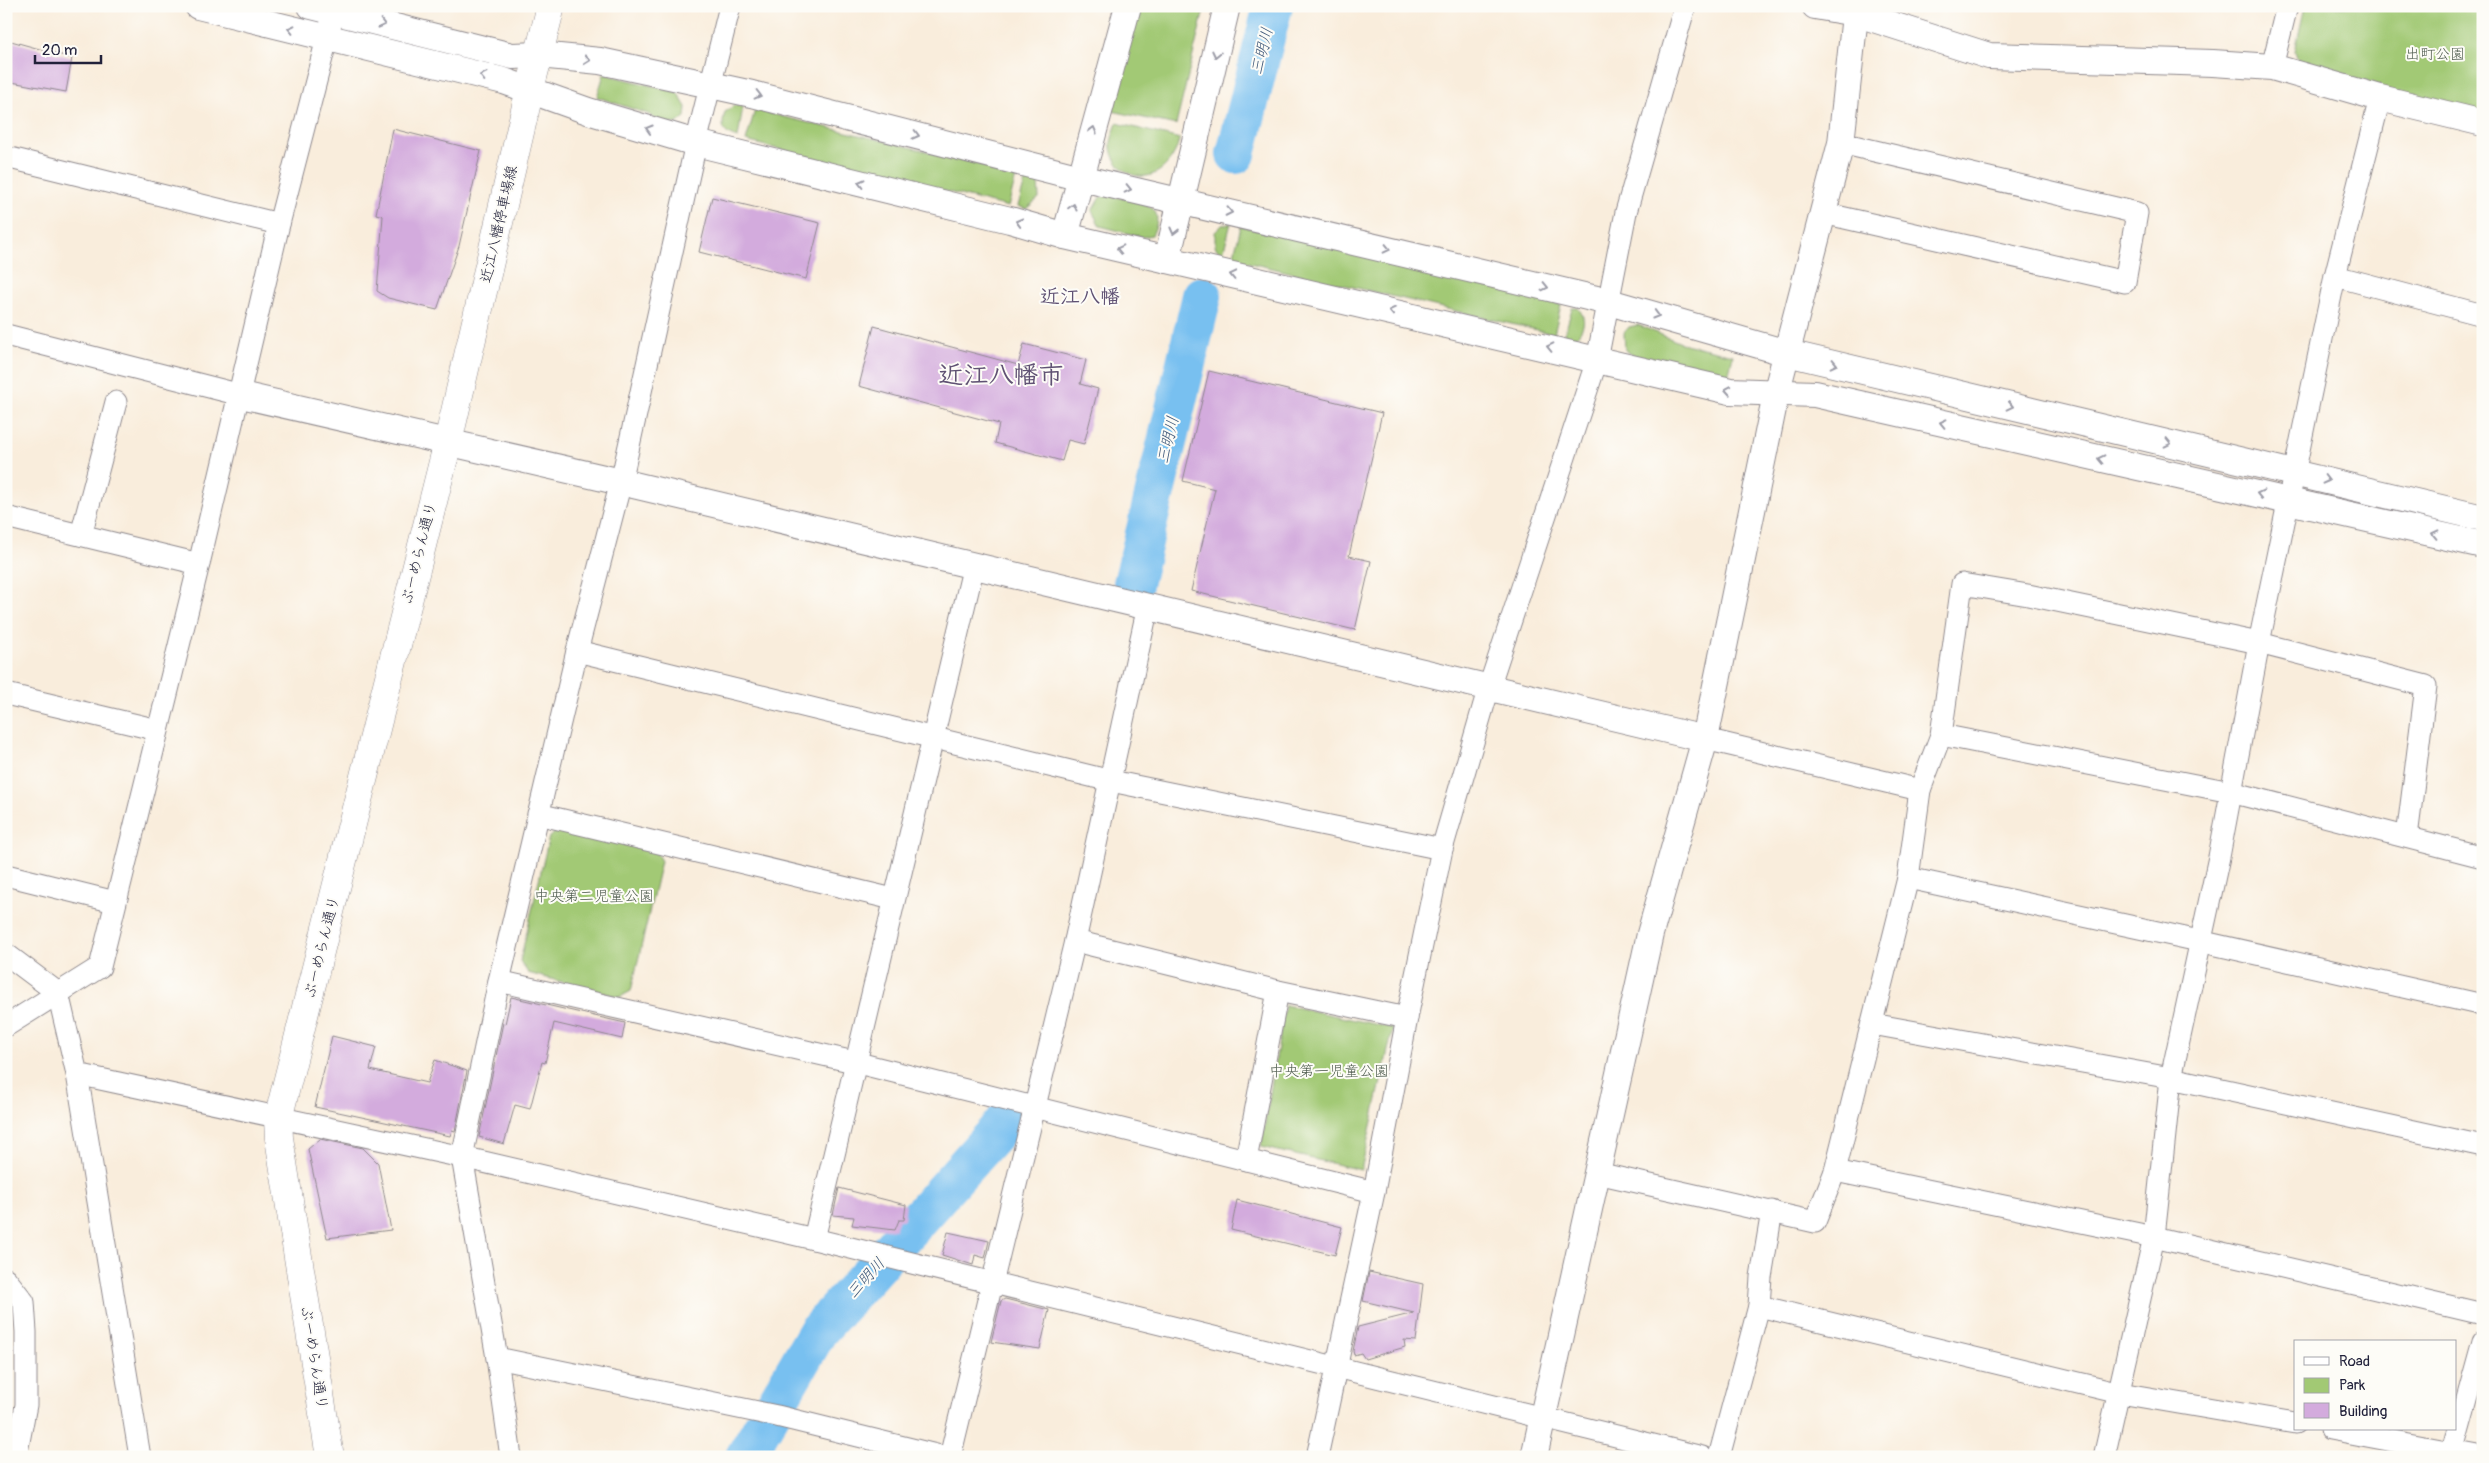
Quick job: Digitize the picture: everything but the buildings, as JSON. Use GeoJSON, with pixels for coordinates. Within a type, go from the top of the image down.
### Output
{"type":"FeatureCollection","features":[{"type":"Feature","properties":{"kind":"main road","name":"近江八幡停車場線"},"geometry":{"type":"LineString","coordinates":[[448,442],[551,6]]}},
{"type":"Feature","properties":{"kind":"main road","name":"ぶーめらん通り"},"geometry":{"type":"LineString","coordinates":[[330,1457],[279,1138],[278,1119],[448,442]]}},
{"type":"Feature","properties":{"kind":"street"},"geometry":{"type":"LineString","coordinates":[[198,6],[530,89],[588,111],[696,143],[1010,220],[1065,236],[1730,391],[1815,394],[2483,545]]}},
{"type":"Feature","properties":{"kind":"street"},"geometry":{"type":"LineString","coordinates":[[511,1457],[497,1358],[462,1158],[499,981],[577,651],[621,482],[696,143],[730,6]]}},
{"type":"Feature","properties":{"kind":"street"},"geometry":{"type":"LineString","coordinates":[[1065,236],[1128,6]]}},
{"type":"Feature","properties":{"kind":"street"},"geometry":{"type":"LineString","coordinates":[[1167,260],[1227,6]]}},
{"type":"Feature","properties":{"kind":"street"},"geometry":{"type":"LineString","coordinates":[[1317,1457],[1374,1192],[1442,849],[1489,687],[1597,360],[1626,212],[1685,6]]}},
{"type":"Feature","properties":{"kind":"street"},"geometry":{"type":"LineString","coordinates":[[1815,6],[1856,9],[1989,56],[2213,63],[2272,67],[2380,98],[2483,123]]}},
{"type":"Feature","properties":{"kind":"street"},"geometry":{"type":"LineString","coordinates":[[2272,67],[2287,6]]}},
{"type":"Feature","properties":{"kind":"street"},"geometry":{"type":"LineString","coordinates":[[6,1026],[100,967],[199,564],[278,224],[328,38],[327,8],[512,56],[539,55],[600,61],[752,94],[1081,178],[1609,302],[1787,353],[2483,518]]}},
{"type":"Feature","properties":{"kind":"street"},"geometry":{"type":"LineString","coordinates":[[1534,1457],[1650,934],[1705,739],[1776,394],[1840,143],[1856,9]]}},
{"type":"Feature","properties":{"kind":"street"},"geometry":{"type":"LineString","coordinates":[[2104,1457],[2154,1237],[2171,1078],[2199,941],[2219,857],[2294,472],[2335,276],[2380,98]]}},
{"type":"Feature","properties":{"kind":"street"},"geometry":{"type":"LineString","coordinates":[[1823,213],[2125,282],[2137,213],[1840,143]]}},
{"type":"Feature","properties":{"kind":"street"},"geometry":{"type":"LineString","coordinates":[[6,157],[278,224]]}},
{"type":"Feature","properties":{"kind":"street"},"geometry":{"type":"LineString","coordinates":[[2335,276],[2483,314]]}},
{"type":"Feature","properties":{"kind":"street"},"geometry":{"type":"LineString","coordinates":[[6,335],[237,394],[974,565],[1920,790]]}},
{"type":"Feature","properties":{"kind":"street"},"geometry":{"type":"LineString","coordinates":[[81,535],[116,402]]}},
{"type":"Feature","properties":{"kind":"street"},"geometry":{"type":"LineString","coordinates":[[6,517],[199,564]]}},
{"type":"Feature","properties":{"kind":"street"},"geometry":{"type":"LineString","coordinates":[[814,1239],[854,1062],[974,565]]}},
{"type":"Feature","properties":{"kind":"street"},"geometry":{"type":"LineString","coordinates":[[1598,1173],[1815,1222],[1835,1171],[1908,878],[1920,790],[1941,735],[1962,584],[2028,595],[2260,643],[2426,686],[2407,838]]}},
{"type":"Feature","properties":{"kind":"street"},"geometry":{"type":"LineString","coordinates":[[950,1457],[991,1281],[1075,941],[1148,606]]}},
{"type":"Feature","properties":{"kind":"street"},"geometry":{"type":"LineString","coordinates":[[577,651],[1111,781],[1442,849]]}},
{"type":"Feature","properties":{"kind":"street"},"geometry":{"type":"LineString","coordinates":[[6,694],[158,730]]}},
{"type":"Feature","properties":{"kind":"street"},"geometry":{"type":"LineString","coordinates":[[1941,735],[2231,792],[2483,857]]}},
{"type":"Feature","properties":{"kind":"street"},"geometry":{"type":"LineString","coordinates":[[538,814],[893,899]]}},
{"type":"Feature","properties":{"kind":"street"},"geometry":{"type":"LineString","coordinates":[[6,875],[115,902]]}},
{"type":"Feature","properties":{"kind":"street"},"geometry":{"type":"LineString","coordinates":[[1908,878],[2483,1005]]}},
{"type":"Feature","properties":{"kind":"street"},"geometry":{"type":"LineString","coordinates":[[1075,941],[1278,991],[1407,1018]]}},
{"type":"Feature","properties":{"kind":"street"},"geometry":{"type":"LineString","coordinates":[[6,954],[58,994],[77,1074],[140,1457]]}},
{"type":"Feature","properties":{"kind":"street"},"geometry":{"type":"LineString","coordinates":[[499,981],[854,1062],[1374,1192]]}},
{"type":"Feature","properties":{"kind":"street"},"geometry":{"type":"LineString","coordinates":[[1246,1160],[1278,991]]}},
{"type":"Feature","properties":{"kind":"street"},"geometry":{"type":"LineString","coordinates":[[1872,1024],[2171,1078],[2483,1146]]}},
{"type":"Feature","properties":{"kind":"street"},"geometry":{"type":"LineString","coordinates":[[77,1074],[462,1158],[814,1239],[991,1281],[1337,1369],[1702,1457]]}},
{"type":"Feature","properties":{"kind":"street"},"geometry":{"type":"LineString","coordinates":[[1835,1171],[2154,1237],[2483,1314]]}},
{"type":"Feature","properties":{"kind":"street"},"geometry":{"type":"LineString","coordinates":[[1719,1457],[1760,1306],[1761,1277],[1772,1211]]}},
{"type":"Feature","properties":{"kind":"street"},"geometry":{"type":"LineString","coordinates":[[6,1279],[24,1302],[26,1332],[26,1405],[16,1457]]}},
{"type":"Feature","properties":{"kind":"street"},"geometry":{"type":"LineString","coordinates":[[1760,1306],[2120,1393],[2294,1423]]}},
{"type":"Feature","properties":{"kind":"street"},"geometry":{"type":"LineString","coordinates":[[2451,1454],[2483,1341]]}},
{"type":"Feature","properties":{"kind":"street"},"geometry":{"type":"LineString","coordinates":[[497,1358],[769,1414],[944,1457]]}},
{"type":"Feature","properties":{"kind":"street"},"geometry":{"type":"LineString","coordinates":[[2335,1430],[2451,1454],[2478,1457]]}},
{"type":"Feature","properties":{"kind":"green space"},"geometry":{"type":"Polygon","coordinates":[[[1138,6],[1205,6],[1176,125],[1112,111],[1138,6]]]}},
{"type":"Feature","properties":{"kind":"green space","name":"出町公園"},"geometry":{"type":"Polygon","coordinates":[[[2305,6],[2483,6],[2483,114],[2301,70],[2295,51],[2305,6]]]}},
{"type":"Feature","properties":{"kind":"green space"},"geometry":{"type":"Polygon","coordinates":[[[604,74],[677,92],[686,107],[685,117],[676,124],[660,122],[648,114],[597,97],[604,74]]]}},
{"type":"Feature","properties":{"kind":"green space"},"geometry":{"type":"Polygon","coordinates":[[[735,105],[743,106],[738,138],[726,132],[723,126],[725,112],[735,105]]]}},
{"type":"Feature","properties":{"kind":"green space"},"geometry":{"type":"Polygon","coordinates":[[[755,110],[1017,173],[1008,207],[746,141],[755,110]]]}},
{"type":"Feature","properties":{"kind":"green space"},"geometry":{"type":"Polygon","coordinates":[[[1117,123],[1180,139],[1165,167],[1148,176],[1140,176],[1125,171],[1114,159],[1111,151],[1111,142],[1117,123]]]}},
{"type":"Feature","properties":{"kind":"green space"},"geometry":{"type":"Polygon","coordinates":[[[1027,175],[1038,182],[1039,198],[1026,209],[1018,206],[1027,175]]]}},
{"type":"Feature","properties":{"kind":"green space"},"geometry":{"type":"Polygon","coordinates":[[[1110,196],[1139,202],[1153,209],[1156,215],[1156,224],[1152,235],[1143,237],[1100,226],[1092,211],[1100,197],[1110,196]]]}},
{"type":"Feature","properties":{"kind":"green space"},"geometry":{"type":"Polygon","coordinates":[[[1231,223],[1222,257],[1215,246],[1215,232],[1222,225],[1231,223]]]}},
{"type":"Feature","properties":{"kind":"green space"},"geometry":{"type":"Polygon","coordinates":[[[1241,226],[1561,305],[1554,334],[1233,259],[1241,226]]]}},
{"type":"Feature","properties":{"kind":"green space"},"geometry":{"type":"Polygon","coordinates":[[[1572,308],[1578,308],[1581,312],[1583,319],[1582,329],[1577,336],[1564,337],[1572,308]]]}},
{"type":"Feature","properties":{"kind":"green space"},"geometry":{"type":"Polygon","coordinates":[[[1638,325],[1681,343],[1733,355],[1728,377],[1634,356],[1625,350],[1624,333],[1629,327],[1638,325]]]}},
{"type":"Feature","properties":{"kind":"green space","name":"中央第二児童公園"},"geometry":{"type":"Polygon","coordinates":[[[562,828],[656,852],[661,861],[631,991],[620,997],[528,973],[520,961],[549,837],[562,828]]]}},
{"type":"Feature","properties":{"kind":"green space","name":"中央第一児童公園"},"geometry":{"type":"Polygon","coordinates":[[[1285,1005],[1393,1028],[1361,1170],[1261,1147],[1285,1005]]]}},
{"type":"Feature","properties":{"kind":"waterway","name":"三明川"},"geometry":{"type":"LineString","coordinates":[[1236,154],[1273,6]]}},
{"type":"Feature","properties":{"kind":"waterway","name":"三明川"},"geometry":{"type":"LineString","coordinates":[[1133,584],[1202,296]]}},
{"type":"Feature","properties":{"kind":"waterway","name":"三明川"},"geometry":{"type":"LineString","coordinates":[[745,1457],[818,1331],[1010,1116]]}},
{"type":"Feature","properties":{"kind":"district","name":"近江八幡"},"geometry":{"type":"Point","coordinates":[1080,296]}},
{"type":"Feature","properties":{"kind":"district","name":"近江八幡市"},"geometry":{"type":"Point","coordinates":[1001,375]}}]}
